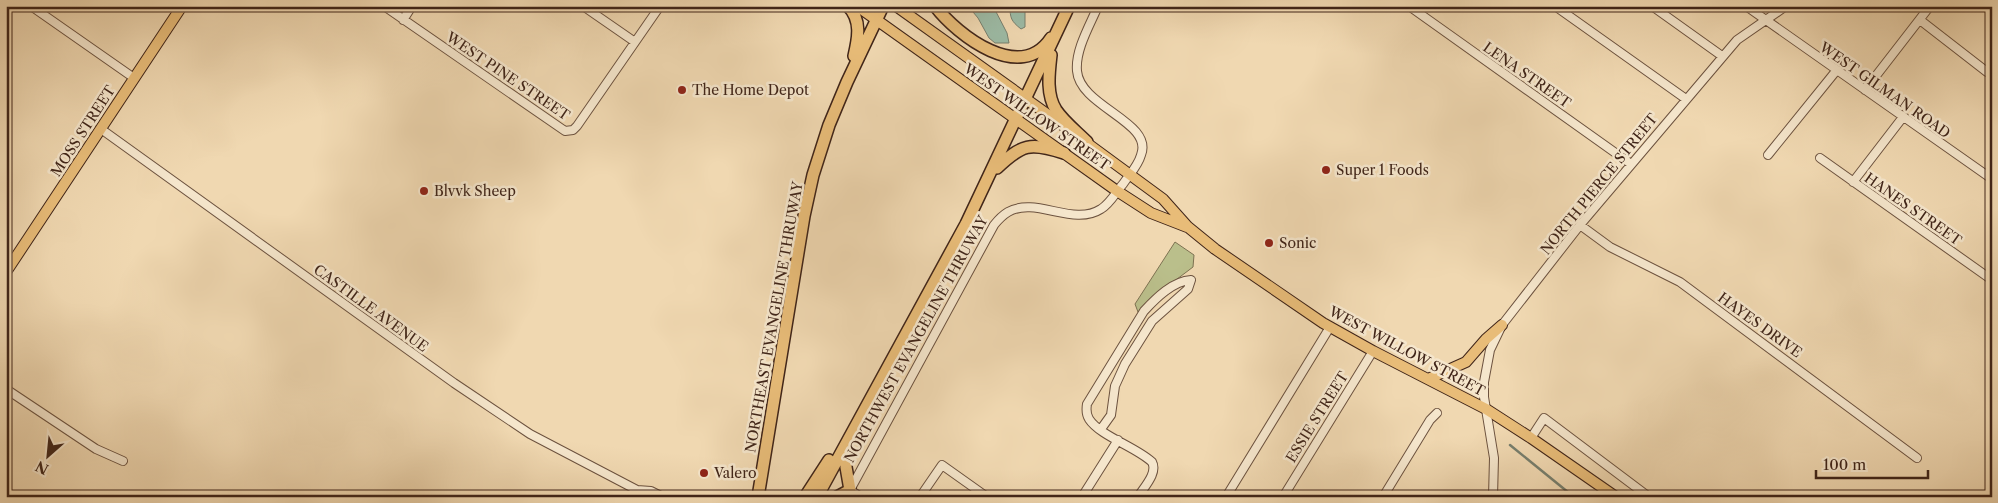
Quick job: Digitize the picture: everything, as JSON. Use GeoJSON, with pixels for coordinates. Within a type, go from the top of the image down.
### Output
{"type":"FeatureCollection","features":[{"type":"Feature","properties":{"kind":"highway"},"geometry":{"type":"LineString","coordinates":[[848,6],[852,10],[858,26],[857,44],[849,77]]}},
{"type":"Feature","properties":{"kind":"highway","name":"NORTHEAST EVANGELINE THRUWAY"},"geometry":{"type":"LineString","coordinates":[[758,497],[804,216],[813,175],[849,77],[883,6]]}},
{"type":"Feature","properties":{"kind":"highway"},"geometry":{"type":"LineString","coordinates":[[935,6],[952,25],[984,47],[994,53],[1016,58],[1037,52],[1046,45],[1064,18]]}},
{"type":"Feature","properties":{"kind":"highway","name":"NORTHWEST EVANGELINE THRUWAY"},"geometry":{"type":"LineString","coordinates":[[817,497],[950,255],[1069,6]]}},
{"type":"Feature","properties":{"kind":"highway"},"geometry":{"type":"LineString","coordinates":[[1052,43],[1048,77],[1050,92],[1056,110],[1087,142]]}},
{"type":"Feature","properties":{"kind":"highway"},"geometry":{"type":"LineString","coordinates":[[990,174],[1013,152],[1030,146],[1046,147],[1064,152]]}},
{"type":"Feature","properties":{"kind":"highway"},"geometry":{"type":"LineString","coordinates":[[806,497],[883,376]]}},
{"type":"Feature","properties":{"kind":"highway"},"geometry":{"type":"LineString","coordinates":[[837,497],[848,494],[846,467],[848,440]]}},
{"type":"Feature","properties":{"kind":"highway"},"geometry":{"type":"LineString","coordinates":[[752,497],[763,471]]}},
{"type":"Feature","properties":{"kind":"main road","name":"MOSS STREET"},"geometry":{"type":"LineString","coordinates":[[6,272],[182,6]]}},
{"type":"Feature","properties":{"kind":"main road","name":"WEST WILLOW STREET"},"geometry":{"type":"LineString","coordinates":[[857,6],[1117,191],[1151,213],[1188,227]]}},
{"type":"Feature","properties":{"kind":"main road","name":"WEST WILLOW STREET"},"geometry":{"type":"LineString","coordinates":[[896,6],[1130,173],[1163,199],[1188,227],[1215,249],[1330,326],[1372,351],[1486,409],[1616,497]]}},
{"type":"Feature","properties":{"kind":"main road"},"geometry":{"type":"LineString","coordinates":[[1428,379],[1466,362],[1502,325]]}},
{"type":"Feature","properties":{"kind":"street"},"geometry":{"type":"LineString","coordinates":[[31,6],[134,78]]}},
{"type":"Feature","properties":{"kind":"street","name":"WEST PINE STREET"},"geometry":{"type":"LineString","coordinates":[[384,6],[562,130],[569,131],[576,126],[634,42]]}},
{"type":"Feature","properties":{"kind":"street"},"geometry":{"type":"LineString","coordinates":[[403,20],[412,6]]}},
{"type":"Feature","properties":{"kind":"street"},"geometry":{"type":"LineString","coordinates":[[582,6],[634,42],[660,6]]}},
{"type":"Feature","properties":{"kind":"street","name":"NORTHWEST EVANGELINE THRUWAY"},"geometry":{"type":"LineString","coordinates":[[848,494],[994,225],[1009,211],[1022,208],[1082,214],[1095,212],[1107,204],[1142,154],[1143,146],[1138,133],[1088,94],[1077,76],[1076,65],[1080,51],[1098,6]]}},
{"type":"Feature","properties":{"kind":"street","name":"LENA STREET"},"geometry":{"type":"LineString","coordinates":[[1409,6],[1631,164]]}},
{"type":"Feature","properties":{"kind":"street"},"geometry":{"type":"LineString","coordinates":[[1556,6],[1686,99]]}},
{"type":"Feature","properties":{"kind":"street"},"geometry":{"type":"LineString","coordinates":[[1652,6],[1722,56]]}},
{"type":"Feature","properties":{"kind":"street","name":"WEST GILMAN ROAD"},"geometry":{"type":"LineString","coordinates":[[1746,6],[1992,179]]}},
{"type":"Feature","properties":{"kind":"street","name":"NORTH PIERCE STREET"},"geometry":{"type":"LineString","coordinates":[[1493,497],[1494,458],[1484,387],[1485,371],[1490,350],[1502,325],[1580,225],[1722,56],[1741,36],[1786,6]]}},
{"type":"Feature","properties":{"kind":"street"},"geometry":{"type":"LineString","coordinates":[[1865,90],[1930,6]]}},
{"type":"Feature","properties":{"kind":"street"},"geometry":{"type":"LineString","coordinates":[[1920,20],[1987,72]]}},
{"type":"Feature","properties":{"kind":"street"},"geometry":{"type":"LineString","coordinates":[[1768,155],[1836,71]]}},
{"type":"Feature","properties":{"kind":"street"},"geometry":{"type":"LineString","coordinates":[[1853,182],[1902,117]]}},
{"type":"Feature","properties":{"kind":"street","name":"CASTILLE AVENUE"},"geometry":{"type":"LineString","coordinates":[[101,129],[446,378],[530,434],[637,490],[644,497]]}},
{"type":"Feature","properties":{"kind":"street","name":"HANES STREET"},"geometry":{"type":"LineString","coordinates":[[1820,158],[1992,280]]}},
{"type":"Feature","properties":{"kind":"street","name":"HAYES DRIVE"},"geometry":{"type":"LineString","coordinates":[[1580,225],[1622,254],[1680,282],[1917,458]]}},
{"type":"Feature","properties":{"kind":"street"},"geometry":{"type":"LineString","coordinates":[[1101,429],[1111,415],[1115,386],[1125,364],[1152,321],[1188,289],[1191,280],[1181,280],[1144,311],[1087,404],[1086,410],[1090,421],[1101,429],[1118,440],[1149,459],[1154,465],[1152,474],[1138,497]]}},
{"type":"Feature","properties":{"kind":"street"},"geometry":{"type":"LineString","coordinates":[[1151,304],[1160,313]]}},
{"type":"Feature","properties":{"kind":"street"},"geometry":{"type":"LineString","coordinates":[[1226,497],[1330,326]]}},
{"type":"Feature","properties":{"kind":"street","name":"ESSIE STREET"},"geometry":{"type":"LineString","coordinates":[[1283,497],[1372,351]]}},
{"type":"Feature","properties":{"kind":"street"},"geometry":{"type":"LineString","coordinates":[[1115,359],[1125,364]]}},
{"type":"Feature","properties":{"kind":"street"},"geometry":{"type":"LineString","coordinates":[[6,388],[96,449],[123,461]]}},
{"type":"Feature","properties":{"kind":"street"},"geometry":{"type":"LineString","coordinates":[[1383,497],[1430,420],[1437,413]]}},
{"type":"Feature","properties":{"kind":"street"},"geometry":{"type":"LineString","coordinates":[[1531,438],[1544,418],[1649,497]]}},
{"type":"Feature","properties":{"kind":"street"},"geometry":{"type":"LineString","coordinates":[[1082,497],[1118,440]]}},
{"type":"Feature","properties":{"kind":"street"},"geometry":{"type":"LineString","coordinates":[[920,497],[942,465],[988,497]]}},
{"type":"Feature","properties":{"kind":"street","name":"CASTILLE AVENUE"},"geometry":{"type":"LineString","coordinates":[[637,490],[651,491],[663,497]]}},
{"type":"Feature","properties":{"kind":"street"},"geometry":{"type":"LineString","coordinates":[[848,494],[861,497]]}},
{"type":"Feature","properties":{"kind":"green space"},"geometry":{"type":"Polygon","coordinates":[[[1175,242],[1194,255],[1193,267],[1148,301],[1138,312],[1135,304],[1175,242]]]}},
{"type":"Feature","properties":{"kind":"shaded area"},"geometry":{"type":"Polygon","coordinates":[[[968,6],[993,6],[1007,33],[1009,43],[995,43],[989,38],[978,18],[968,6]]]}},
{"type":"Feature","properties":{"kind":"shaded area"},"geometry":{"type":"Polygon","coordinates":[[[1010,6],[1025,6],[1025,27],[1021,29],[1013,21],[1010,6]]]}},
{"type":"Feature","properties":{"kind":"waterway"},"geometry":{"type":"LineString","coordinates":[[1510,445],[1574,497]]}},
{"type":"Feature","properties":{"kind":"place","name":"The Home Depot"},"geometry":{"type":"Point","coordinates":[682,90]}},
{"type":"Feature","properties":{"kind":"place","name":"Super 1 Foods"},"geometry":{"type":"Point","coordinates":[1326,170]}},
{"type":"Feature","properties":{"kind":"place","name":"Blvvk Sheep"},"geometry":{"type":"Point","coordinates":[424,191]}},
{"type":"Feature","properties":{"kind":"place","name":"Sonic"},"geometry":{"type":"Point","coordinates":[1269,243]}},
{"type":"Feature","properties":{"kind":"place","name":"Valero"},"geometry":{"type":"Point","coordinates":[704,473]}}]}
